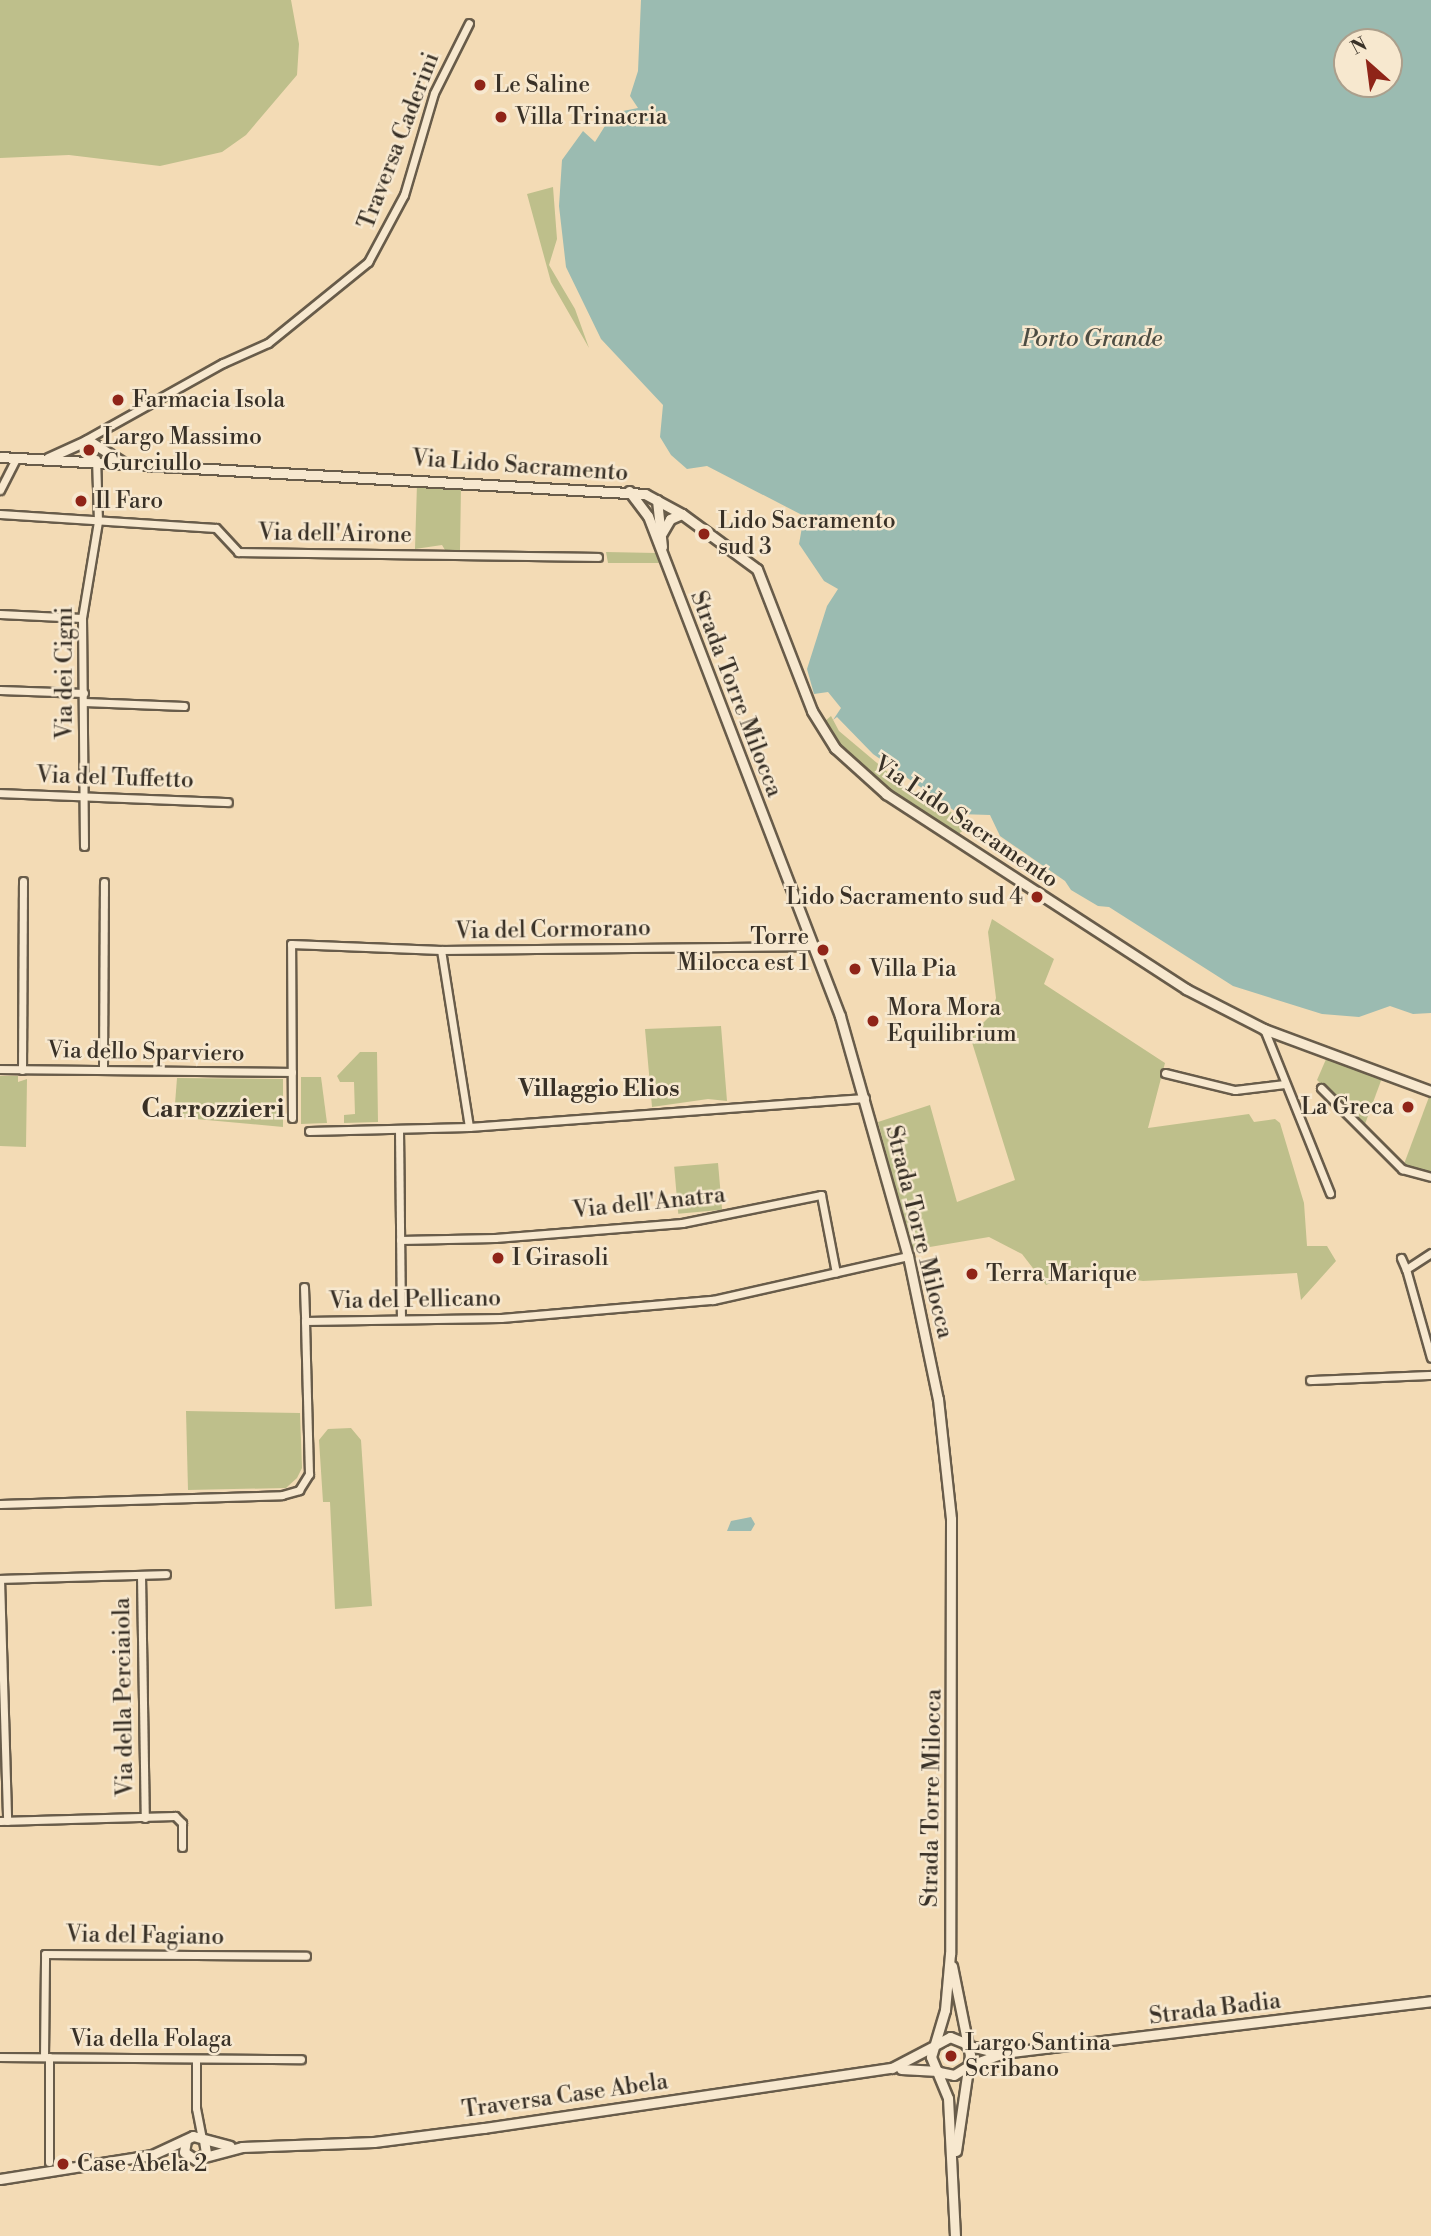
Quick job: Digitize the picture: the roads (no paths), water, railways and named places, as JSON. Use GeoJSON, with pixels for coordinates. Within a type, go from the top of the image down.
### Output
{"type":"FeatureCollection","features":[{"type":"Feature","properties":{"kind":"street","name":"Traversa Caderini"},"geometry":{"type":"LineString","coordinates":[[84,441],[223,363],[268,343],[368,262],[383,240],[404,195],[434,93],[469,23]]}},
{"type":"Feature","properties":{"kind":"street"},"geometry":{"type":"LineString","coordinates":[[84,441],[78,451],[91,460],[113,424]]}},
{"type":"Feature","properties":{"kind":"street"},"geometry":{"type":"LineString","coordinates":[[0,457],[45,458],[84,441],[98,445],[125,464]]}},
{"type":"Feature","properties":{"kind":"street"},"geometry":{"type":"LineString","coordinates":[[0,490],[16,458]]}},
{"type":"Feature","properties":{"kind":"street","name":"Via Lido Sacramento"},"geometry":{"type":"LineString","coordinates":[[45,458],[629,491],[657,500],[682,514],[749,561],[762,576],[812,711],[835,748],[857,771],[1186,989],[1264,1029],[1431,1091]]}},
{"type":"Feature","properties":{"kind":"street","name":"Via dei Cigni"},"geometry":{"type":"LineString","coordinates":[[84,846],[82,618],[98,521],[91,460]]}},
{"type":"Feature","properties":{"kind":"street","name":"Strada Torre Milocca"},"geometry":{"type":"LineString","coordinates":[[629,491],[648,516],[816,946],[865,1098],[908,1256],[945,1436],[951,1519],[950,1954]]}},
{"type":"Feature","properties":{"kind":"street"},"geometry":{"type":"LineString","coordinates":[[648,516],[657,500]]}},
{"type":"Feature","properties":{"kind":"street"},"geometry":{"type":"LineString","coordinates":[[657,500],[663,555]]}},
{"type":"Feature","properties":{"kind":"street","name":"Via dell'Airone"},"geometry":{"type":"LineString","coordinates":[[0,514],[216,528],[238,552],[598,556]]}},
{"type":"Feature","properties":{"kind":"street"},"geometry":{"type":"LineString","coordinates":[[662,535],[670,519],[682,514]]}},
{"type":"Feature","properties":{"kind":"street"},"geometry":{"type":"LineString","coordinates":[[0,614],[82,618]]}},
{"type":"Feature","properties":{"kind":"street"},"geometry":{"type":"LineString","coordinates":[[0,690],[84,693]]}},
{"type":"Feature","properties":{"kind":"street"},"geometry":{"type":"LineString","coordinates":[[84,702],[184,706]]}},
{"type":"Feature","properties":{"kind":"street","name":"Via del Tuffetto"},"geometry":{"type":"LineString","coordinates":[[0,793],[228,802]]}},
{"type":"Feature","properties":{"kind":"street"},"geometry":{"type":"LineString","coordinates":[[22,1070],[23,881]]}},
{"type":"Feature","properties":{"kind":"street"},"geometry":{"type":"LineString","coordinates":[[103,1070],[104,881]]}},
{"type":"Feature","properties":{"kind":"street","name":"Via del Cormorano"},"geometry":{"type":"LineString","coordinates":[[292,1072],[291,944],[441,950],[816,946]]}},
{"type":"Feature","properties":{"kind":"street"},"geometry":{"type":"LineString","coordinates":[[441,950],[469,1127]]}},
{"type":"Feature","properties":{"kind":"street"},"geometry":{"type":"LineString","coordinates":[[1264,1029],[1330,1193]]}},
{"type":"Feature","properties":{"kind":"street","name":"Via dello Sparviero"},"geometry":{"type":"LineString","coordinates":[[0,1069],[292,1072]]}},
{"type":"Feature","properties":{"kind":"street"},"geometry":{"type":"LineString","coordinates":[[292,1072],[292,1118]]}},
{"type":"Feature","properties":{"kind":"street"},"geometry":{"type":"LineString","coordinates":[[1166,1073],[1235,1090],[1285,1084]]}},
{"type":"Feature","properties":{"kind":"street"},"geometry":{"type":"LineString","coordinates":[[1321,1088],[1402,1169],[1431,1177]]}},
{"type":"Feature","properties":{"kind":"street"},"geometry":{"type":"LineString","coordinates":[[309,1131],[469,1127],[865,1098]]}},
{"type":"Feature","properties":{"kind":"street"},"geometry":{"type":"LineString","coordinates":[[399,1130],[401,1319]]}},
{"type":"Feature","properties":{"kind":"street","name":"Via dell'Anatra"},"geometry":{"type":"LineString","coordinates":[[400,1240],[495,1238],[682,1223],[821,1195],[836,1273]]}},
{"type":"Feature","properties":{"kind":"street"},"geometry":{"type":"LineString","coordinates":[[1406,1269],[1431,1254]]}},
{"type":"Feature","properties":{"kind":"street","name":"Via del Pellicano"},"geometry":{"type":"LineString","coordinates":[[0,1504],[282,1494],[299,1490],[309,1474],[305,1321],[501,1318],[713,1300],[908,1256]]}},
{"type":"Feature","properties":{"kind":"street"},"geometry":{"type":"LineString","coordinates":[[1401,1258],[1431,1358]]}},
{"type":"Feature","properties":{"kind":"street"},"geometry":{"type":"LineString","coordinates":[[304,1287],[305,1321]]}},
{"type":"Feature","properties":{"kind":"street"},"geometry":{"type":"LineString","coordinates":[[1310,1380],[1431,1375]]}},
{"type":"Feature","properties":{"kind":"street"},"geometry":{"type":"LineString","coordinates":[[166,1574],[0,1579],[4,1821],[175,1816],[182,1823],[182,1847]]}},
{"type":"Feature","properties":{"kind":"street","name":"Via della Perciaiola"},"geometry":{"type":"LineString","coordinates":[[141,1575],[145,1818]]}},
{"type":"Feature","properties":{"kind":"street","name":"Via del Fagiano"},"geometry":{"type":"LineString","coordinates":[[49,2162],[45,1954],[306,1956]]}},
{"type":"Feature","properties":{"kind":"street"},"geometry":{"type":"LineString","coordinates":[[950,1954],[966,2044],[967,2066],[954,2160]]}},
{"type":"Feature","properties":{"kind":"street"},"geometry":{"type":"LineString","coordinates":[[950,1954],[946,2010],[934,2045],[932,2062],[939,2072],[948,2098],[954,2160],[955,2236]]}},
{"type":"Feature","properties":{"kind":"street","name":"Strada Badia"},"geometry":{"type":"LineString","coordinates":[[1003,2053],[1431,2001]]}},
{"type":"Feature","properties":{"kind":"street"},"geometry":{"type":"LineString","coordinates":[[892,2068],[950,2037],[1003,2053]]}},
{"type":"Feature","properties":{"kind":"street"},"geometry":{"type":"LineString","coordinates":[[892,2068],[954,2075],[967,2066],[1003,2053]]}},
{"type":"Feature","properties":{"kind":"street","name":"Via della Folaga"},"geometry":{"type":"LineString","coordinates":[[0,2057],[301,2059]]}},
{"type":"Feature","properties":{"kind":"street"},"geometry":{"type":"LineString","coordinates":[[196,2059],[196,2108],[207,2150],[201,2158]]}},
{"type":"Feature","properties":{"kind":"street","name":"Traversa Case Abela"},"geometry":{"type":"LineString","coordinates":[[242,2147],[374,2142],[892,2068]]}},
{"type":"Feature","properties":{"kind":"street"},"geometry":{"type":"LineString","coordinates":[[189,2158],[184,2152],[196,2108]]}},
{"type":"Feature","properties":{"kind":"street"},"geometry":{"type":"LineString","coordinates":[[152,2155],[187,2140],[203,2139],[242,2147]]}},
{"type":"Feature","properties":{"kind":"street"},"geometry":{"type":"LineString","coordinates":[[0,2179],[152,2155],[201,2158],[242,2147]]}},
{"type":"Feature","properties":{"kind":"water","name":"Porto Grande"},"geometry":{"type":"Polygon","coordinates":[[[641,0],[1431,0],[1431,1013],[1413,1014],[1390,1006],[1359,1017],[1322,1014],[1233,986],[1109,907],[1098,906],[1071,890],[1065,881],[1000,836],[990,815],[959,814],[873,754],[837,717],[833,720],[841,708],[828,692],[814,694],[807,669],[827,606],[838,589],[824,581],[799,544],[804,516],[707,466],[687,469],[671,455],[660,437],[663,405],[601,339],[566,267],[559,206],[562,160],[583,131],[595,142],[613,113],[638,108],[630,96],[638,71],[641,0]]]}},
{"type":"Feature","properties":{"kind":"water"},"geometry":{"type":"Polygon","coordinates":[[[751,1517],[755,1524],[751,1531],[727,1531],[731,1521],[751,1517]]]}},
{"type":"Feature","properties":{"kind":"place","name":"Le Saline"},"geometry":{"type":"Point","coordinates":[480,85]}},
{"type":"Feature","properties":{"kind":"place","name":"Villa Trinacria"},"geometry":{"type":"Point","coordinates":[501,117]}},
{"type":"Feature","properties":{"kind":"place","name":"Farmacia Isola"},"geometry":{"type":"Point","coordinates":[118,400]}},
{"type":"Feature","properties":{"kind":"place","name":"Largo Massimo Gurciullo"},"geometry":{"type":"Point","coordinates":[89,450]}},
{"type":"Feature","properties":{"kind":"place","name":"Il Faro"},"geometry":{"type":"Point","coordinates":[81,501]}},
{"type":"Feature","properties":{"kind":"place","name":"Lido Sacramento sud 3"},"geometry":{"type":"Point","coordinates":[704,534]}},
{"type":"Feature","properties":{"kind":"place","name":"Lido Sacramento sud 4"},"geometry":{"type":"Point","coordinates":[1037,897]}},
{"type":"Feature","properties":{"kind":"place","name":"Torre Milocca est 1"},"geometry":{"type":"Point","coordinates":[823,950]}},
{"type":"Feature","properties":{"kind":"place","name":"Villa Pia"},"geometry":{"type":"Point","coordinates":[855,969]}},
{"type":"Feature","properties":{"kind":"place","name":"Mora Mora Equilibrium"},"geometry":{"type":"Point","coordinates":[873,1021]}},
{"type":"Feature","properties":{"kind":"place","name":"La Greca"},"geometry":{"type":"Point","coordinates":[1408,1107]}},
{"type":"Feature","properties":{"kind":"place","name":"I Girasoli"},"geometry":{"type":"Point","coordinates":[498,1258]}},
{"type":"Feature","properties":{"kind":"place","name":"Terra Marique"},"geometry":{"type":"Point","coordinates":[972,1274]}},
{"type":"Feature","properties":{"kind":"place","name":"Largo Santina Scribano"},"geometry":{"type":"Point","coordinates":[951,2056]}},
{"type":"Feature","properties":{"kind":"place","name":"Case Abela 2"},"geometry":{"type":"Point","coordinates":[63,2164]}},
{"type":"Feature","properties":{"kind":"district","name":"Villaggio Elios"},"geometry":{"type":"Point","coordinates":[599,1090]}},
{"type":"Feature","properties":{"kind":"district","name":"Carrozzieri"},"geometry":{"type":"Point","coordinates":[213,1110]}}]}
